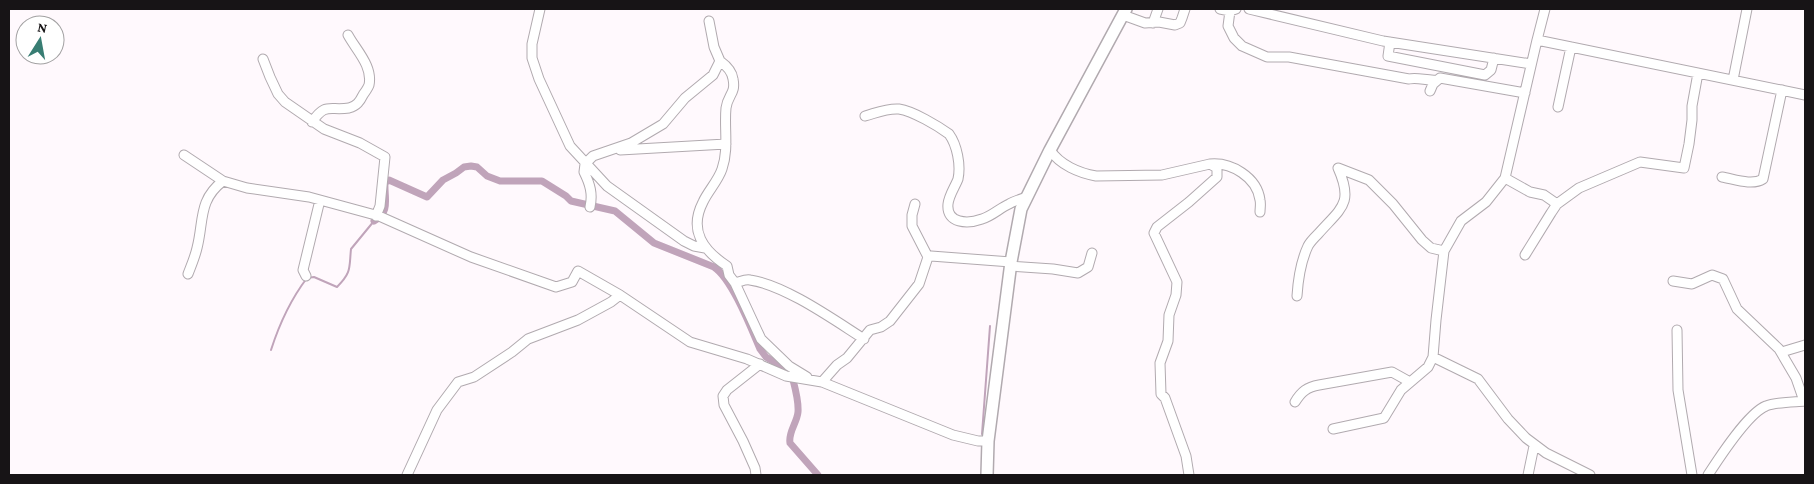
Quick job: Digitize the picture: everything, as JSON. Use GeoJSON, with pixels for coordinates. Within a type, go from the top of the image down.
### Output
{"type":"FeatureCollection","features":[{"type":"Feature","properties":{"kind":"main road"},"geometry":{"type":"LineString","coordinates":[[987,475],[988,441],[1010,264],[1021,209],[1050,150],[1125,12]]}},
{"type":"Feature","properties":{"kind":"street"},"geometry":{"type":"LineString","coordinates":[[540,9],[532,44],[532,58],[539,79],[570,146],[607,186],[684,241],[694,246],[705,248]]}},
{"type":"Feature","properties":{"kind":"street"},"geometry":{"type":"LineString","coordinates":[[1153,23],[1158,9]]}},
{"type":"Feature","properties":{"kind":"street"},"geometry":{"type":"LineString","coordinates":[[1125,12],[1145,22],[1175,25],[1180,23],[1185,9]]}},
{"type":"Feature","properties":{"kind":"street"},"geometry":{"type":"LineString","coordinates":[[1220,9],[1233,10],[1228,26],[1234,38],[1242,46],[1267,57],[1289,57],[1409,79],[1436,80],[1440,78],[1525,93]]}},
{"type":"Feature","properties":{"kind":"street"},"geometry":{"type":"LineString","coordinates":[[1249,9],[1390,42],[1531,64]]}},
{"type":"Feature","properties":{"kind":"street"},"geometry":{"type":"LineString","coordinates":[[1334,429],[1384,418],[1395,398],[1428,367],[1433,357],[1444,251],[1461,221],[1486,202],[1505,178],[1544,9]]}},
{"type":"Feature","properties":{"kind":"street"},"geometry":{"type":"LineString","coordinates":[[1733,80],[1747,9]]}},
{"type":"Feature","properties":{"kind":"street"},"geometry":{"type":"LineString","coordinates":[[709,21],[714,47],[720,61],[732,73],[735,90],[727,103],[726,144],[722,170],[702,204],[697,228],[700,240],[705,248],[716,259],[727,266],[729,275],[735,283],[761,339],[790,366],[818,382],[953,435],[978,441],[988,441]]}},
{"type":"Feature","properties":{"kind":"street"},"geometry":{"type":"LineString","coordinates":[[312,122],[320,111],[326,108],[351,108],[360,102],[369,84],[368,72],[362,55],[348,35]]}},
{"type":"Feature","properties":{"kind":"street"},"geometry":{"type":"LineString","coordinates":[[1537,40],[1805,95]]}},
{"type":"Feature","properties":{"kind":"street"},"geometry":{"type":"LineString","coordinates":[[1390,42],[1388,56],[1485,75],[1491,70],[1494,58]]}},
{"type":"Feature","properties":{"kind":"street"},"geometry":{"type":"LineString","coordinates":[[1558,107],[1571,47]]}},
{"type":"Feature","properties":{"kind":"street"},"geometry":{"type":"LineString","coordinates":[[1441,67],[1445,50]]}},
{"type":"Feature","properties":{"kind":"street"},"geometry":{"type":"LineString","coordinates":[[264,59],[278,94],[285,102],[312,122],[338,136],[360,143],[385,156],[380,217]]}},
{"type":"Feature","properties":{"kind":"street"},"geometry":{"type":"LineString","coordinates":[[591,204],[590,183],[584,172],[585,164],[593,156],[631,143],[663,124],[685,98],[713,75],[720,61]]}},
{"type":"Feature","properties":{"kind":"street"},"geometry":{"type":"LineString","coordinates":[[1526,255],[1550,212],[1557,204],[1579,188],[1640,162],[1684,168],[1698,73]]}},
{"type":"Feature","properties":{"kind":"street"},"geometry":{"type":"LineString","coordinates":[[1430,91],[1436,80]]}},
{"type":"Feature","properties":{"kind":"street"},"geometry":{"type":"LineString","coordinates":[[1722,177],[1753,182],[1763,180],[1782,90]]}},
{"type":"Feature","properties":{"kind":"street"},"geometry":{"type":"LineString","coordinates":[[864,116],[885,110],[900,109],[914,114],[949,134],[957,153],[959,167],[958,178],[948,204],[949,212],[955,220],[963,223],[984,219],[1011,202],[1027,197]]}},
{"type":"Feature","properties":{"kind":"street"},"geometry":{"type":"LineString","coordinates":[[607,151],[726,144]]}},
{"type":"Feature","properties":{"kind":"street"},"geometry":{"type":"LineString","coordinates":[[1050,150],[1054,157],[1070,167],[1096,176],[1162,175],[1210,164],[1227,165],[1236,169],[1252,182],[1260,200],[1260,212]]}},
{"type":"Feature","properties":{"kind":"street"},"geometry":{"type":"LineString","coordinates":[[184,155],[223,180],[247,188],[320,200],[380,217],[471,257],[556,287],[572,282],[578,271],[620,295],[690,342],[760,364],[786,376],[818,382]]}},
{"type":"Feature","properties":{"kind":"street"},"geometry":{"type":"LineString","coordinates":[[1189,475],[1186,456],[1162,394],[1160,372],[1160,363],[1168,341],[1169,315],[1176,296],[1177,282],[1154,234],[1161,223],[1189,202],[1217,177],[1217,168],[1210,164]]}},
{"type":"Feature","properties":{"kind":"street"},"geometry":{"type":"LineString","coordinates":[[1297,296],[1299,279],[1308,247],[1344,203],[1346,188],[1338,168],[1369,180],[1393,204],[1422,240],[1431,248],[1444,251]]}},
{"type":"Feature","properties":{"kind":"street"},"geometry":{"type":"LineString","coordinates":[[1505,178],[1530,192],[1544,195],[1557,204]]}},
{"type":"Feature","properties":{"kind":"street"},"geometry":{"type":"LineString","coordinates":[[188,274],[198,247],[200,224],[206,200],[213,189],[223,180]]}},
{"type":"Feature","properties":{"kind":"street"},"geometry":{"type":"LineString","coordinates":[[306,276],[303,270],[320,200]]}},
{"type":"Feature","properties":{"kind":"street"},"geometry":{"type":"LineString","coordinates":[[818,382],[847,358],[870,330],[881,327],[890,321],[919,284],[928,257],[912,226],[915,204]]}},
{"type":"Feature","properties":{"kind":"street"},"geometry":{"type":"LineString","coordinates":[[928,257],[1010,264],[1078,273],[1088,267],[1092,253]]}},
{"type":"Feature","properties":{"kind":"street"},"geometry":{"type":"LineString","coordinates":[[1673,281],[1692,284],[1712,275],[1723,278],[1737,309],[1779,349],[1796,378],[1805,401],[1766,405],[1746,423],[1708,475]]}},
{"type":"Feature","properties":{"kind":"street"},"geometry":{"type":"LineString","coordinates":[[735,283],[748,279],[784,292],[808,304],[864,339]]}},
{"type":"Feature","properties":{"kind":"street"},"geometry":{"type":"LineString","coordinates":[[407,475],[437,410],[458,382],[474,377],[528,339],[578,320],[620,295]]}},
{"type":"Feature","properties":{"kind":"street"},"geometry":{"type":"LineString","coordinates":[[1677,330],[1678,390],[1692,475]]}},
{"type":"Feature","properties":{"kind":"street"},"geometry":{"type":"LineString","coordinates":[[1782,354],[1785,351],[1805,345]]}},
{"type":"Feature","properties":{"kind":"street"},"geometry":{"type":"LineString","coordinates":[[1433,357],[1478,379],[1508,419],[1534,446],[1590,475]]}},
{"type":"Feature","properties":{"kind":"street"},"geometry":{"type":"LineString","coordinates":[[756,475],[749,455],[726,411],[723,400],[724,393],[727,390],[760,364]]}},
{"type":"Feature","properties":{"kind":"street"},"geometry":{"type":"LineString","coordinates":[[1295,402],[1300,394],[1310,387],[1392,372],[1410,382]]}},
{"type":"Feature","properties":{"kind":"street"},"geometry":{"type":"LineString","coordinates":[[1528,475],[1534,446]]}},
{"type":"Feature","properties":{"kind":"waterway"},"geometry":{"type":"LineString","coordinates":[[374,221],[383,214],[385,209],[385,183],[389,180],[427,197],[443,180],[464,167],[471,166],[477,167],[487,176],[500,181],[542,181],[571,201],[615,211],[654,243],[714,267],[728,282],[760,349],[766,357],[791,372],[798,407],[797,416],[790,435],[790,443],[818,475]]}},
{"type":"Feature","properties":{"kind":"waterway"},"geometry":{"type":"LineString","coordinates":[[271,350],[286,312],[307,278],[314,277],[337,287],[342,282],[350,265],[351,249],[374,221]]}},
{"type":"Feature","properties":{"kind":"waterway"},"geometry":{"type":"LineString","coordinates":[[982,434],[990,326]]}},
{"type":"Feature","properties":{"kind":"waterway"},"geometry":{"type":"LineString","coordinates":[[982,447],[982,460]]}}]}
